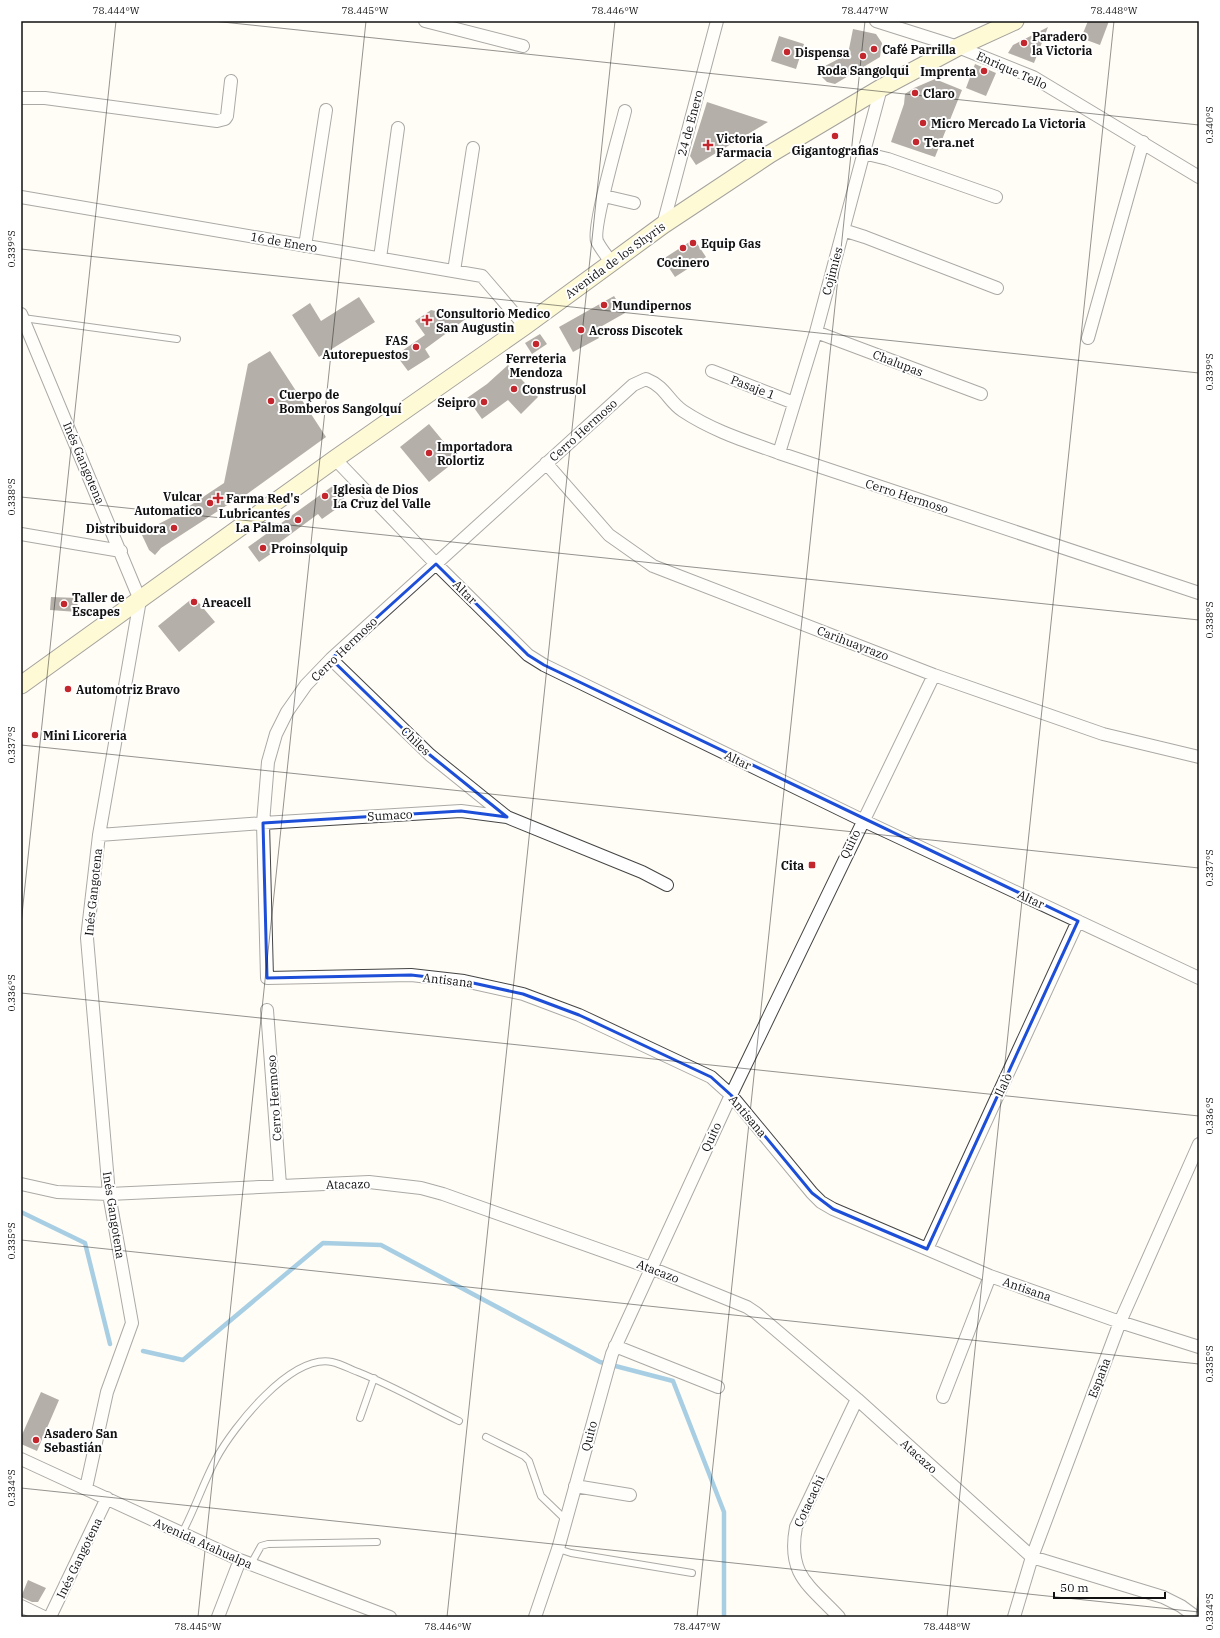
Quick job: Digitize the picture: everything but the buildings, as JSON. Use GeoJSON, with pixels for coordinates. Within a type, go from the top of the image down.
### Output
{"type":"FeatureCollection","features":[{"type":"Feature","properties":{"kind":"main road","name":"Avenida de los Shyris"},"geometry":{"type":"LineString","coordinates":[[21,685],[335,459],[525,326],[663,225],[770,154],[881,88],[958,47],[1015,21]]}},
{"type":"Feature","properties":{"kind":"street"},"geometry":{"type":"LineString","coordinates":[[425,21],[523,46]]}},
{"type":"Feature","properties":{"kind":"street","name":"24 de Enero"},"geometry":{"type":"LineString","coordinates":[[663,225],[717,21]]}},
{"type":"Feature","properties":{"kind":"street","name":"Enrique Tello"},"geometry":{"type":"LineString","coordinates":[[876,21],[958,47],[1033,77],[1199,177]]}},
{"type":"Feature","properties":{"kind":"street"},"geometry":{"type":"LineString","coordinates":[[21,98],[45,98],[216,121],[225,119],[227,116],[232,81]]}},
{"type":"Feature","properties":{"kind":"street","name":"Cojimíes"},"geometry":{"type":"LineString","coordinates":[[779,453],[816,332],[881,88]]}},
{"type":"Feature","properties":{"kind":"street"},"geometry":{"type":"LineString","coordinates":[[304,246],[326,110]]}},
{"type":"Feature","properties":{"kind":"street"},"geometry":{"type":"LineString","coordinates":[[611,262],[597,241],[596,233],[625,111]]}},
{"type":"Feature","properties":{"kind":"street"},"geometry":{"type":"LineString","coordinates":[[380,258],[398,128]]}},
{"type":"Feature","properties":{"kind":"street"},"geometry":{"type":"LineString","coordinates":[[1088,338],[1143,142]]}},
{"type":"Feature","properties":{"kind":"street"},"geometry":{"type":"LineString","coordinates":[[454,271],[473,148]]}},
{"type":"Feature","properties":{"kind":"street"},"geometry":{"type":"LineString","coordinates":[[863,153],[888,159],[996,197]]}},
{"type":"Feature","properties":{"kind":"street"},"geometry":{"type":"LineString","coordinates":[[604,196],[634,203]]}},
{"type":"Feature","properties":{"kind":"street","name":"16 de Enero"},"geometry":{"type":"LineString","coordinates":[[21,197],[482,276],[525,326]]}},
{"type":"Feature","properties":{"kind":"street"},"geometry":{"type":"LineString","coordinates":[[843,230],[865,237],[997,288]]}},
{"type":"Feature","properties":{"kind":"street","name":"Inés Gangotena"},"geometry":{"type":"LineString","coordinates":[[22,316],[121,551],[140,600],[100,835],[88,938],[109,1194],[132,1323],[107,1392],[86,1488]]}},
{"type":"Feature","properties":{"kind":"street","name":"Chalupas"},"geometry":{"type":"LineString","coordinates":[[816,332],[981,394]]}},
{"type":"Feature","properties":{"kind":"street","name":"Pasaje 1"},"geometry":{"type":"LineString","coordinates":[[712,371],[794,403]]}},
{"type":"Feature","properties":{"kind":"street","name":"Cerro Hermoso"},"geometry":{"type":"LineString","coordinates":[[267,978],[263,823],[268,762],[276,734],[287,712],[306,685],[331,659],[633,385],[646,379],[658,384],[682,410],[713,429],[779,453],[1199,593]]}},
{"type":"Feature","properties":{"kind":"street","name":"Altar"},"geometry":{"type":"LineString","coordinates":[[335,459],[436,564],[528,655],[544,665],[862,820],[1199,978]]}},
{"type":"Feature","properties":{"kind":"street","name":"Carihuayrazo"},"geometry":{"type":"LineString","coordinates":[[546,463],[609,535],[653,566],[934,675],[1103,734],[1199,758]]}},
{"type":"Feature","properties":{"kind":"street"},"geometry":{"type":"LineString","coordinates":[[21,534],[121,551]]}},
{"type":"Feature","properties":{"kind":"street","name":"Chiles"},"geometry":{"type":"LineString","coordinates":[[331,659],[430,755],[507,817]]}},
{"type":"Feature","properties":{"kind":"street","name":"Quito"},"geometry":{"type":"LineString","coordinates":[[535,1617],[558,1548],[614,1350],[731,1095],[862,820],[934,675]]}},
{"type":"Feature","properties":{"kind":"street","name":"Sumaco"},"geometry":{"type":"LineString","coordinates":[[100,835],[462,811],[507,817],[642,872],[667,885]]}},
{"type":"Feature","properties":{"kind":"street","name":"Ilalò"},"geometry":{"type":"LineString","coordinates":[[927,1249],[1078,921]]}},
{"type":"Feature","properties":{"kind":"street","name":"Antisana"},"geometry":{"type":"LineString","coordinates":[[267,978],[411,976],[464,981],[523,994],[579,1015],[711,1077],[731,1095],[821,1202],[990,1276],[1120,1322],[1199,1347]]}},
{"type":"Feature","properties":{"kind":"street","name":"Cerro Hermoso"},"geometry":{"type":"LineString","coordinates":[[267,1010],[280,1185]]}},
{"type":"Feature","properties":{"kind":"street","name":"España"},"geometry":{"type":"LineString","coordinates":[[1014,1617],[1032,1557],[1120,1322],[1199,1144]]}},
{"type":"Feature","properties":{"kind":"street","name":"Atacazo"},"geometry":{"type":"LineString","coordinates":[[21,1184],[57,1192],[109,1194],[369,1182],[421,1188],[443,1194],[651,1268],[747,1307],[857,1400],[1032,1557],[1163,1597],[1181,1606],[1196,1617]]}},
{"type":"Feature","properties":{"kind":"street"},"geometry":{"type":"LineString","coordinates":[[943,1397],[990,1276]]}},
{"type":"Feature","properties":{"kind":"street"},"geometry":{"type":"LineString","coordinates":[[614,1350],[718,1387]]}},
{"type":"Feature","properties":{"kind":"street","name":"Cotacachi"},"geometry":{"type":"LineString","coordinates":[[839,1617],[798,1572],[792,1544],[796,1527],[857,1400]]}},
{"type":"Feature","properties":{"kind":"street","name":"Avenida Atahualpa"},"geometry":{"type":"LineString","coordinates":[[21,1459],[245,1562],[382,1616]]}},
{"type":"Feature","properties":{"kind":"street"},"geometry":{"type":"LineString","coordinates":[[575,1486],[630,1495]]}},
{"type":"Feature","properties":{"kind":"street","name":"Inés Gangotena"},"geometry":{"type":"LineString","coordinates":[[50,1617],[107,1498]]}},
{"type":"Feature","properties":{"kind":"street"},"geometry":{"type":"LineString","coordinates":[[218,1617],[245,1562]]}},
{"type":"Feature","properties":{"kind":"street"},"geometry":{"type":"LineString","coordinates":[[21,1606],[44,1617]]}},
{"type":"Feature","properties":{"kind":"lane"},"geometry":{"type":"LineString","coordinates":[[22,316],[177,339]]}},
{"type":"Feature","properties":{"kind":"lane"},"geometry":{"type":"LineString","coordinates":[[182,1533],[216,1460],[233,1430],[254,1407],[284,1379],[314,1363],[332,1362],[374,1378],[459,1421]]}},
{"type":"Feature","properties":{"kind":"lane"},"geometry":{"type":"LineString","coordinates":[[360,1418],[374,1378]]}},
{"type":"Feature","properties":{"kind":"lane"},"geometry":{"type":"LineString","coordinates":[[486,1437],[524,1456],[529,1462],[540,1496],[566,1520]]}},
{"type":"Feature","properties":{"kind":"lane"},"geometry":{"type":"LineString","coordinates":[[245,1562],[261,1546],[268,1544],[377,1542]]}},
{"type":"Feature","properties":{"kind":"lane"},"geometry":{"type":"LineString","coordinates":[[558,1548],[571,1553],[692,1572]]}},
{"type":"Feature","properties":{"kind":"highlighted area"},"geometry":{"type":"Polygon","coordinates":[[[436,564],[528,655],[544,665],[1078,921],[927,1249],[833,1209],[812,1193],[731,1095],[711,1077],[579,1015],[523,994],[464,981],[411,975],[267,978],[263,823],[461,811],[507,817],[430,755],[331,659],[436,564]]]}},
{"type":"Feature","properties":{"kind":"waterway"},"geometry":{"type":"LineString","coordinates":[[21,1212],[85,1243],[110,1344]]}},
{"type":"Feature","properties":{"kind":"waterway"},"geometry":{"type":"LineString","coordinates":[[143,1351],[183,1360],[323,1243],[381,1245],[600,1362],[673,1381],[724,1512],[724,1617]]}},
{"type":"Feature","properties":{"kind":"place","name":"Paradero la Victoria"},"geometry":{"type":"Point","coordinates":[1024,43]}},
{"type":"Feature","properties":{"kind":"place","name":"Café Parrilla"},"geometry":{"type":"Point","coordinates":[874,49]}},
{"type":"Feature","properties":{"kind":"place","name":"Dispensa"},"geometry":{"type":"Point","coordinates":[787,52]}},
{"type":"Feature","properties":{"kind":"place","name":"Roda Sangolqui"},"geometry":{"type":"Point","coordinates":[863,56]}},
{"type":"Feature","properties":{"kind":"place","name":"Imprenta"},"geometry":{"type":"Point","coordinates":[984,71]}},
{"type":"Feature","properties":{"kind":"place","name":"Claro"},"geometry":{"type":"Point","coordinates":[915,93]}},
{"type":"Feature","properties":{"kind":"place","name":"Micro Mercado La Victoria"},"geometry":{"type":"Point","coordinates":[923,123]}},
{"type":"Feature","properties":{"kind":"place","name":"Gigantografias"},"geometry":{"type":"Point","coordinates":[835,136]}},
{"type":"Feature","properties":{"kind":"place","name":"Tera.net"},"geometry":{"type":"Point","coordinates":[916,142]}},
{"type":"Feature","properties":{"kind":"place","name":"Victoria Farmacia"},"geometry":{"type":"Point","coordinates":[708,145]}},
{"type":"Feature","properties":{"kind":"place","name":"Equip Gas"},"geometry":{"type":"Point","coordinates":[693,243]}},
{"type":"Feature","properties":{"kind":"place","name":"Cocinero"},"geometry":{"type":"Point","coordinates":[683,248]}},
{"type":"Feature","properties":{"kind":"place","name":"Mundipernos"},"geometry":{"type":"Point","coordinates":[604,305]}},
{"type":"Feature","properties":{"kind":"place","name":"Consultorio Medico San Augustin"},"geometry":{"type":"Point","coordinates":[427,320]}},
{"type":"Feature","properties":{"kind":"place","name":"Across Discotek"},"geometry":{"type":"Point","coordinates":[581,330]}},
{"type":"Feature","properties":{"kind":"place","name":"Ferreteria Mendoza"},"geometry":{"type":"Point","coordinates":[536,344]}},
{"type":"Feature","properties":{"kind":"place","name":"FAS Autorepuestos"},"geometry":{"type":"Point","coordinates":[416,347]}},
{"type":"Feature","properties":{"kind":"place","name":"Construsol"},"geometry":{"type":"Point","coordinates":[514,389]}},
{"type":"Feature","properties":{"kind":"place","name":"Cuerpo de Bomberos Sangolquí"},"geometry":{"type":"Point","coordinates":[271,401]}},
{"type":"Feature","properties":{"kind":"place","name":"Seipro"},"geometry":{"type":"Point","coordinates":[484,402]}},
{"type":"Feature","properties":{"kind":"place","name":"Importadora Rolortiz"},"geometry":{"type":"Point","coordinates":[429,453]}},
{"type":"Feature","properties":{"kind":"place","name":"Iglesia de Dios La Cruz del Valle"},"geometry":{"type":"Point","coordinates":[325,496]}},
{"type":"Feature","properties":{"kind":"place","name":"Farma Red's"},"geometry":{"type":"Point","coordinates":[218,498]}},
{"type":"Feature","properties":{"kind":"place","name":"Vulcar Automatico"},"geometry":{"type":"Point","coordinates":[210,503]}},
{"type":"Feature","properties":{"kind":"place","name":"Lubricantes La Palma"},"geometry":{"type":"Point","coordinates":[298,520]}},
{"type":"Feature","properties":{"kind":"place","name":"Distribuidora"},"geometry":{"type":"Point","coordinates":[174,528]}},
{"type":"Feature","properties":{"kind":"place","name":"Proinsolquip"},"geometry":{"type":"Point","coordinates":[263,548]}},
{"type":"Feature","properties":{"kind":"place","name":"Areacell"},"geometry":{"type":"Point","coordinates":[194,602]}},
{"type":"Feature","properties":{"kind":"place","name":"Taller de Escapes"},"geometry":{"type":"Point","coordinates":[64,604]}},
{"type":"Feature","properties":{"kind":"place","name":"Automotriz Bravo"},"geometry":{"type":"Point","coordinates":[68,689]}},
{"type":"Feature","properties":{"kind":"place","name":"Mini Licoreria"},"geometry":{"type":"Point","coordinates":[35,735]}},
{"type":"Feature","properties":{"kind":"place","name":"Cita"},"geometry":{"type":"Point","coordinates":[812,865]}},
{"type":"Feature","properties":{"kind":"place","name":"Asadero San Sebastián"},"geometry":{"type":"Point","coordinates":[36,1440]}}]}
